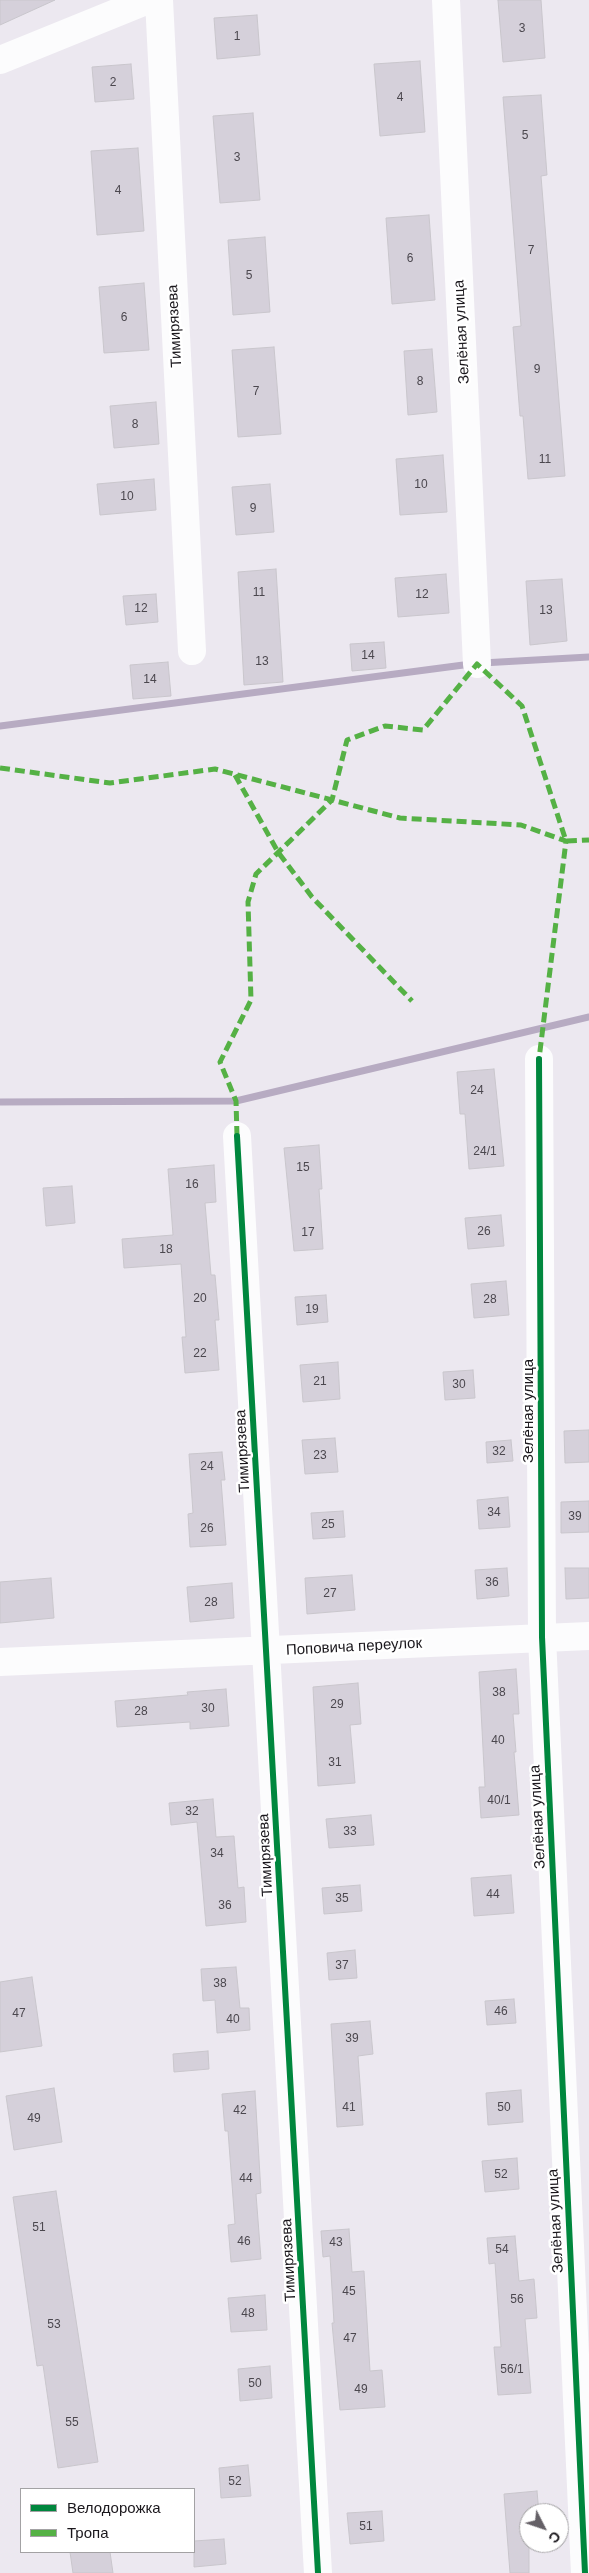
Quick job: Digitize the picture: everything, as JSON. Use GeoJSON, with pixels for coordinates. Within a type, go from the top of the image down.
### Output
{"type":"FeatureCollection","features":[{"type":"Feature","properties":{"kind":"street"},"geometry":{"type":"LineString","coordinates":[[0,60],[148,0]]}},
{"type":"Feature","properties":{"kind":"street","name":"Тимирязева"},"geometry":{"type":"LineString","coordinates":[[159,0],[192,651]]}},
{"type":"Feature","properties":{"kind":"street","name":"Зелёная улица"},"geometry":{"type":"LineString","coordinates":[[446,0],[477,664]]}},
{"type":"Feature","properties":{"kind":"street","name":"Зелёная улица"},"geometry":{"type":"LineString","coordinates":[[539,1059],[542,1637],[584,2573]]}},
{"type":"Feature","properties":{"kind":"street","name":"Тимирязева"},"geometry":{"type":"LineString","coordinates":[[237,1136],[268,1652],[318,2573]]}},
{"type":"Feature","properties":{"kind":"street","name":"Поповича переулок"},"geometry":{"type":"LineString","coordinates":[[0,1662],[268,1652],[589,1636]]}},
{"type":"Feature","properties":{"kind":"building"},"geometry":{"type":"Polygon","coordinates":[[[0,0],[55,0],[0,25],[0,0]]]}},
{"type":"Feature","properties":{"kind":"building"},"geometry":{"type":"Polygon","coordinates":[[[498,0],[541,0],[545,58],[503,62],[498,0]]]}},
{"type":"Feature","properties":{"kind":"building"},"geometry":{"type":"Polygon","coordinates":[[[257,15],[260,55],[217,59],[214,18],[257,15]]]}},
{"type":"Feature","properties":{"kind":"building"},"geometry":{"type":"Polygon","coordinates":[[[420,61],[425,132],[380,136],[374,64],[420,61]]]}},
{"type":"Feature","properties":{"kind":"building"},"geometry":{"type":"Polygon","coordinates":[[[131,64],[134,99],[95,102],[92,67],[131,64]]]}},
{"type":"Feature","properties":{"kind":"building"},"geometry":{"type":"Polygon","coordinates":[[[541,95],[547,175],[541,176],[565,476],[528,479],[523,416],[520,416],[513,327],[521,326],[503,97],[541,95]]]}},
{"type":"Feature","properties":{"kind":"building"},"geometry":{"type":"Polygon","coordinates":[[[253,113],[260,200],[220,203],[213,116],[253,113]]]}},
{"type":"Feature","properties":{"kind":"building"},"geometry":{"type":"Polygon","coordinates":[[[138,148],[144,231],[97,235],[91,151],[138,148]]]}},
{"type":"Feature","properties":{"kind":"building"},"geometry":{"type":"Polygon","coordinates":[[[429,215],[435,300],[392,304],[386,218],[429,215]]]}},
{"type":"Feature","properties":{"kind":"building"},"geometry":{"type":"Polygon","coordinates":[[[265,237],[270,312],[233,315],[228,240],[265,237]]]}},
{"type":"Feature","properties":{"kind":"building"},"geometry":{"type":"Polygon","coordinates":[[[144,283],[149,350],[104,353],[99,287],[144,283]]]}},
{"type":"Feature","properties":{"kind":"building"},"geometry":{"type":"Polygon","coordinates":[[[274,347],[281,434],[238,437],[232,350],[274,347]]]}},
{"type":"Feature","properties":{"kind":"building"},"geometry":{"type":"Polygon","coordinates":[[[432,349],[437,412],[408,415],[404,351],[432,349]]]}},
{"type":"Feature","properties":{"kind":"building"},"geometry":{"type":"Polygon","coordinates":[[[156,402],[159,444],[114,448],[110,406],[156,402]]]}},
{"type":"Feature","properties":{"kind":"building"},"geometry":{"type":"Polygon","coordinates":[[[443,455],[447,512],[400,515],[396,459],[443,455]]]}},
{"type":"Feature","properties":{"kind":"building"},"geometry":{"type":"Polygon","coordinates":[[[154,479],[156,510],[100,515],[97,484],[154,479]]]}},
{"type":"Feature","properties":{"kind":"building"},"geometry":{"type":"Polygon","coordinates":[[[270,484],[274,532],[236,535],[232,487],[270,484]]]}},
{"type":"Feature","properties":{"kind":"building"},"geometry":{"type":"Polygon","coordinates":[[[276,569],[283,682],[244,685],[238,572],[276,569]]]}},
{"type":"Feature","properties":{"kind":"building"},"geometry":{"type":"Polygon","coordinates":[[[446,574],[449,613],[398,617],[395,578],[446,574]]]}},
{"type":"Feature","properties":{"kind":"building"},"geometry":{"type":"Polygon","coordinates":[[[562,579],[567,641],[530,645],[526,581],[562,579]]]}},
{"type":"Feature","properties":{"kind":"building"},"geometry":{"type":"Polygon","coordinates":[[[156,594],[158,622],[126,625],[123,596],[156,594]]]}},
{"type":"Feature","properties":{"kind":"building"},"geometry":{"type":"Polygon","coordinates":[[[384,642],[386,668],[352,671],[350,644],[384,642]]]}},
{"type":"Feature","properties":{"kind":"building"},"geometry":{"type":"Polygon","coordinates":[[[168,662],[171,696],[133,699],[130,665],[168,662]]]}},
{"type":"Feature","properties":{"kind":"building"},"geometry":{"type":"Polygon","coordinates":[[[494,1069],[504,1166],[469,1169],[465,1114],[460,1114],[457,1072],[494,1069]]]}},
{"type":"Feature","properties":{"kind":"building"},"geometry":{"type":"Polygon","coordinates":[[[319,1145],[322,1189],[319,1189],[323,1249],[294,1251],[284,1148],[319,1145]]]}},
{"type":"Feature","properties":{"kind":"building"},"geometry":{"type":"Polygon","coordinates":[[[214,1165],[216,1202],[205,1203],[211,1275],[215,1275],[219,1320],[215,1320],[219,1370],[185,1373],[182,1337],[186,1337],[181,1264],[124,1268],[122,1239],[173,1235],[168,1169],[214,1165]]]}},
{"type":"Feature","properties":{"kind":"building"},"geometry":{"type":"Polygon","coordinates":[[[72,1186],[75,1223],[46,1226],[43,1188],[72,1186]]]}},
{"type":"Feature","properties":{"kind":"building"},"geometry":{"type":"Polygon","coordinates":[[[501,1215],[504,1246],[468,1249],[465,1218],[501,1215]]]}},
{"type":"Feature","properties":{"kind":"building"},"geometry":{"type":"Polygon","coordinates":[[[506,1281],[509,1315],[474,1318],[471,1284],[506,1281]]]}},
{"type":"Feature","properties":{"kind":"building"},"geometry":{"type":"Polygon","coordinates":[[[326,1295],[328,1322],[297,1325],[295,1297],[326,1295]]]}},
{"type":"Feature","properties":{"kind":"building"},"geometry":{"type":"Polygon","coordinates":[[[338,1362],[340,1399],[303,1402],[300,1365],[338,1362]]]}},
{"type":"Feature","properties":{"kind":"building"},"geometry":{"type":"Polygon","coordinates":[[[473,1370],[475,1398],[445,1400],[443,1372],[473,1370]]]}},
{"type":"Feature","properties":{"kind":"building"},"geometry":{"type":"Polygon","coordinates":[[[589,1430],[589,1462],[565,1463],[564,1431],[589,1430]]]}},
{"type":"Feature","properties":{"kind":"building"},"geometry":{"type":"Polygon","coordinates":[[[335,1438],[338,1472],[305,1474],[302,1440],[335,1438]]]}},
{"type":"Feature","properties":{"kind":"building"},"geometry":{"type":"Polygon","coordinates":[[[511,1440],[513,1461],[487,1463],[486,1442],[511,1440]]]}},
{"type":"Feature","properties":{"kind":"building"},"geometry":{"type":"Polygon","coordinates":[[[222,1452],[225,1480],[221,1480],[226,1545],[190,1547],[188,1514],[193,1513],[189,1454],[222,1452]]]}},
{"type":"Feature","properties":{"kind":"building"},"geometry":{"type":"Polygon","coordinates":[[[508,1497],[510,1527],[479,1529],[477,1500],[508,1497]]]}},
{"type":"Feature","properties":{"kind":"building"},"geometry":{"type":"Polygon","coordinates":[[[589,1501],[589,1532],[561,1533],[561,1502],[589,1501]]]}},
{"type":"Feature","properties":{"kind":"building"},"geometry":{"type":"Polygon","coordinates":[[[343,1511],[345,1537],[313,1539],[311,1513],[343,1511]]]}},
{"type":"Feature","properties":{"kind":"building"},"geometry":{"type":"Polygon","coordinates":[[[507,1568],[509,1596],[477,1599],[475,1570],[507,1568]]]}},
{"type":"Feature","properties":{"kind":"building"},"geometry":{"type":"Polygon","coordinates":[[[565,1568],[589,1568],[589,1598],[566,1599],[565,1568]]]}},
{"type":"Feature","properties":{"kind":"building"},"geometry":{"type":"Polygon","coordinates":[[[352,1575],[355,1610],[307,1614],[305,1578],[352,1575]]]}},
{"type":"Feature","properties":{"kind":"building"},"geometry":{"type":"Polygon","coordinates":[[[51,1578],[54,1618],[0,1623],[0,1582],[51,1578]]]}},
{"type":"Feature","properties":{"kind":"building"},"geometry":{"type":"Polygon","coordinates":[[[232,1583],[234,1618],[190,1622],[187,1587],[232,1583]]]}},
{"type":"Feature","properties":{"kind":"building"},"geometry":{"type":"Polygon","coordinates":[[[516,1669],[519,1714],[513,1714],[519,1815],[481,1818],[479,1787],[485,1787],[479,1672],[516,1669]]]}},
{"type":"Feature","properties":{"kind":"building"},"geometry":{"type":"Polygon","coordinates":[[[358,1683],[361,1724],[350,1725],[355,1783],[318,1786],[313,1687],[358,1683]]]}},
{"type":"Feature","properties":{"kind":"building"},"geometry":{"type":"Polygon","coordinates":[[[226,1689],[229,1726],[190,1729],[190,1722],[117,1727],[115,1701],[188,1695],[187,1692],[226,1689]]]}},
{"type":"Feature","properties":{"kind":"building"},"geometry":{"type":"Polygon","coordinates":[[[213,1799],[216,1837],[234,1836],[238,1888],[244,1887],[246,1922],[206,1926],[197,1822],[171,1825],[169,1803],[213,1799]]]}},
{"type":"Feature","properties":{"kind":"building"},"geometry":{"type":"Polygon","coordinates":[[[371,1815],[374,1845],[329,1848],[326,1819],[371,1815]]]}},
{"type":"Feature","properties":{"kind":"building"},"geometry":{"type":"Polygon","coordinates":[[[511,1875],[514,1913],[474,1916],[471,1878],[511,1875]]]}},
{"type":"Feature","properties":{"kind":"building"},"geometry":{"type":"Polygon","coordinates":[[[360,1885],[362,1911],[324,1914],[322,1888],[360,1885]]]}},
{"type":"Feature","properties":{"kind":"building"},"geometry":{"type":"Polygon","coordinates":[[[355,1950],[357,1978],[329,1980],[327,1953],[355,1950]]]}},
{"type":"Feature","properties":{"kind":"building"},"geometry":{"type":"Polygon","coordinates":[[[236,1967],[240,2008],[249,2008],[250,2030],[217,2033],[215,2000],[203,2001],[201,1969],[236,1967]]]}},
{"type":"Feature","properties":{"kind":"building"},"geometry":{"type":"Polygon","coordinates":[[[32,1977],[42,2046],[0,2052],[0,1982],[32,1977]]]}},
{"type":"Feature","properties":{"kind":"building"},"geometry":{"type":"Polygon","coordinates":[[[514,1999],[516,2023],[487,2025],[485,2001],[514,1999]]]}},
{"type":"Feature","properties":{"kind":"building"},"geometry":{"type":"Polygon","coordinates":[[[370,2021],[373,2054],[358,2056],[363,2125],[337,2127],[331,2024],[370,2021]]]}},
{"type":"Feature","properties":{"kind":"building"},"geometry":{"type":"Polygon","coordinates":[[[208,2051],[209,2069],[174,2072],[173,2054],[208,2051]]]}},
{"type":"Feature","properties":{"kind":"building"},"geometry":{"type":"Polygon","coordinates":[[[54,2088],[62,2142],[14,2150],[6,2096],[54,2088]]]}},
{"type":"Feature","properties":{"kind":"building"},"geometry":{"type":"Polygon","coordinates":[[[521,2090],[523,2122],[488,2125],[486,2093],[521,2090]]]}},
{"type":"Feature","properties":{"kind":"building"},"geometry":{"type":"Polygon","coordinates":[[[255,2091],[261,2193],[256,2194],[261,2259],[231,2262],[228,2225],[235,2224],[228,2131],[225,2131],[222,2094],[255,2091]]]}},
{"type":"Feature","properties":{"kind":"building"},"geometry":{"type":"Polygon","coordinates":[[[517,2158],[519,2189],[485,2192],[482,2161],[517,2158]]]}},
{"type":"Feature","properties":{"kind":"building"},"geometry":{"type":"Polygon","coordinates":[[[56,2191],[98,2462],[58,2468],[43,2365],[37,2366],[13,2197],[56,2191]]]}},
{"type":"Feature","properties":{"kind":"building"},"geometry":{"type":"Polygon","coordinates":[[[349,2229],[352,2272],[364,2271],[370,2371],[382,2370],[385,2407],[340,2410],[332,2323],[334,2323],[330,2256],[323,2257],[321,2231],[349,2229]]]}},
{"type":"Feature","properties":{"kind":"building"},"geometry":{"type":"Polygon","coordinates":[[[515,2236],[519,2281],[534,2279],[537,2318],[525,2319],[531,2393],[498,2395],[494,2347],[501,2347],[495,2263],[489,2264],[487,2238],[515,2236]]]}},
{"type":"Feature","properties":{"kind":"building"},"geometry":{"type":"Polygon","coordinates":[[[265,2295],[267,2330],[231,2332],[228,2298],[265,2295]]]}},
{"type":"Feature","properties":{"kind":"building"},"geometry":{"type":"Polygon","coordinates":[[[270,2366],[272,2398],[240,2401],[238,2369],[270,2366]]]}},
{"type":"Feature","properties":{"kind":"building"},"geometry":{"type":"Polygon","coordinates":[[[248,2465],[251,2496],[221,2498],[219,2468],[248,2465]]]}},
{"type":"Feature","properties":{"kind":"building"},"geometry":{"type":"Polygon","coordinates":[[[537,2491],[538,2503],[519,2503],[519,2553],[529,2553],[529,2573],[510,2573],[504,2494],[537,2491]]]}},
{"type":"Feature","properties":{"kind":"building"},"geometry":{"type":"Polygon","coordinates":[[[382,2511],[384,2541],[350,2544],[347,2513],[382,2511]]]}},
{"type":"Feature","properties":{"kind":"building"},"geometry":{"type":"Polygon","coordinates":[[[224,2539],[226,2564],[194,2567],[195,2541],[224,2539]]]}},
{"type":"Feature","properties":{"kind":"building"},"geometry":{"type":"Polygon","coordinates":[[[70,2553],[110,2553],[113,2573],[73,2573],[70,2553]]]}},
{"type":"Feature","properties":{"kind":"waterway"},"geometry":{"type":"LineString","coordinates":[[482,663],[589,657]]}},
{"type":"Feature","properties":{"kind":"waterway"},"geometry":{"type":"LineString","coordinates":[[0,726],[471,664]]}},
{"type":"Feature","properties":{"kind":"waterway"},"geometry":{"type":"LineString","coordinates":[[0,1102],[236,1101],[589,1017]]}},
{"type":"Feature","properties":{"kind":"marked path"},"geometry":{"type":"LineString","coordinates":[[237,1136],[236,1101],[220,1062],[251,1000],[248,902],[256,874],[332,800],[347,740],[385,726],[423,730],[477,664],[522,706],[566,841],[589,840]]}},
{"type":"Feature","properties":{"kind":"marked path"},"geometry":{"type":"LineString","coordinates":[[0,768],[110,783],[215,769],[400,818],[521,825],[566,841],[539,1059]]}},
{"type":"Feature","properties":{"kind":"marked path"},"geometry":{"type":"LineString","coordinates":[[235,775],[278,852],[312,897],[412,1001]]}},
{"type":"Feature","properties":{"kind":"cycle path"},"geometry":{"type":"LineString","coordinates":[[539,1059],[542,1637],[585,2573]]}},
{"type":"Feature","properties":{"kind":"cycle path"},"geometry":{"type":"LineString","coordinates":[[237,1136],[318,2573]]}}]}
